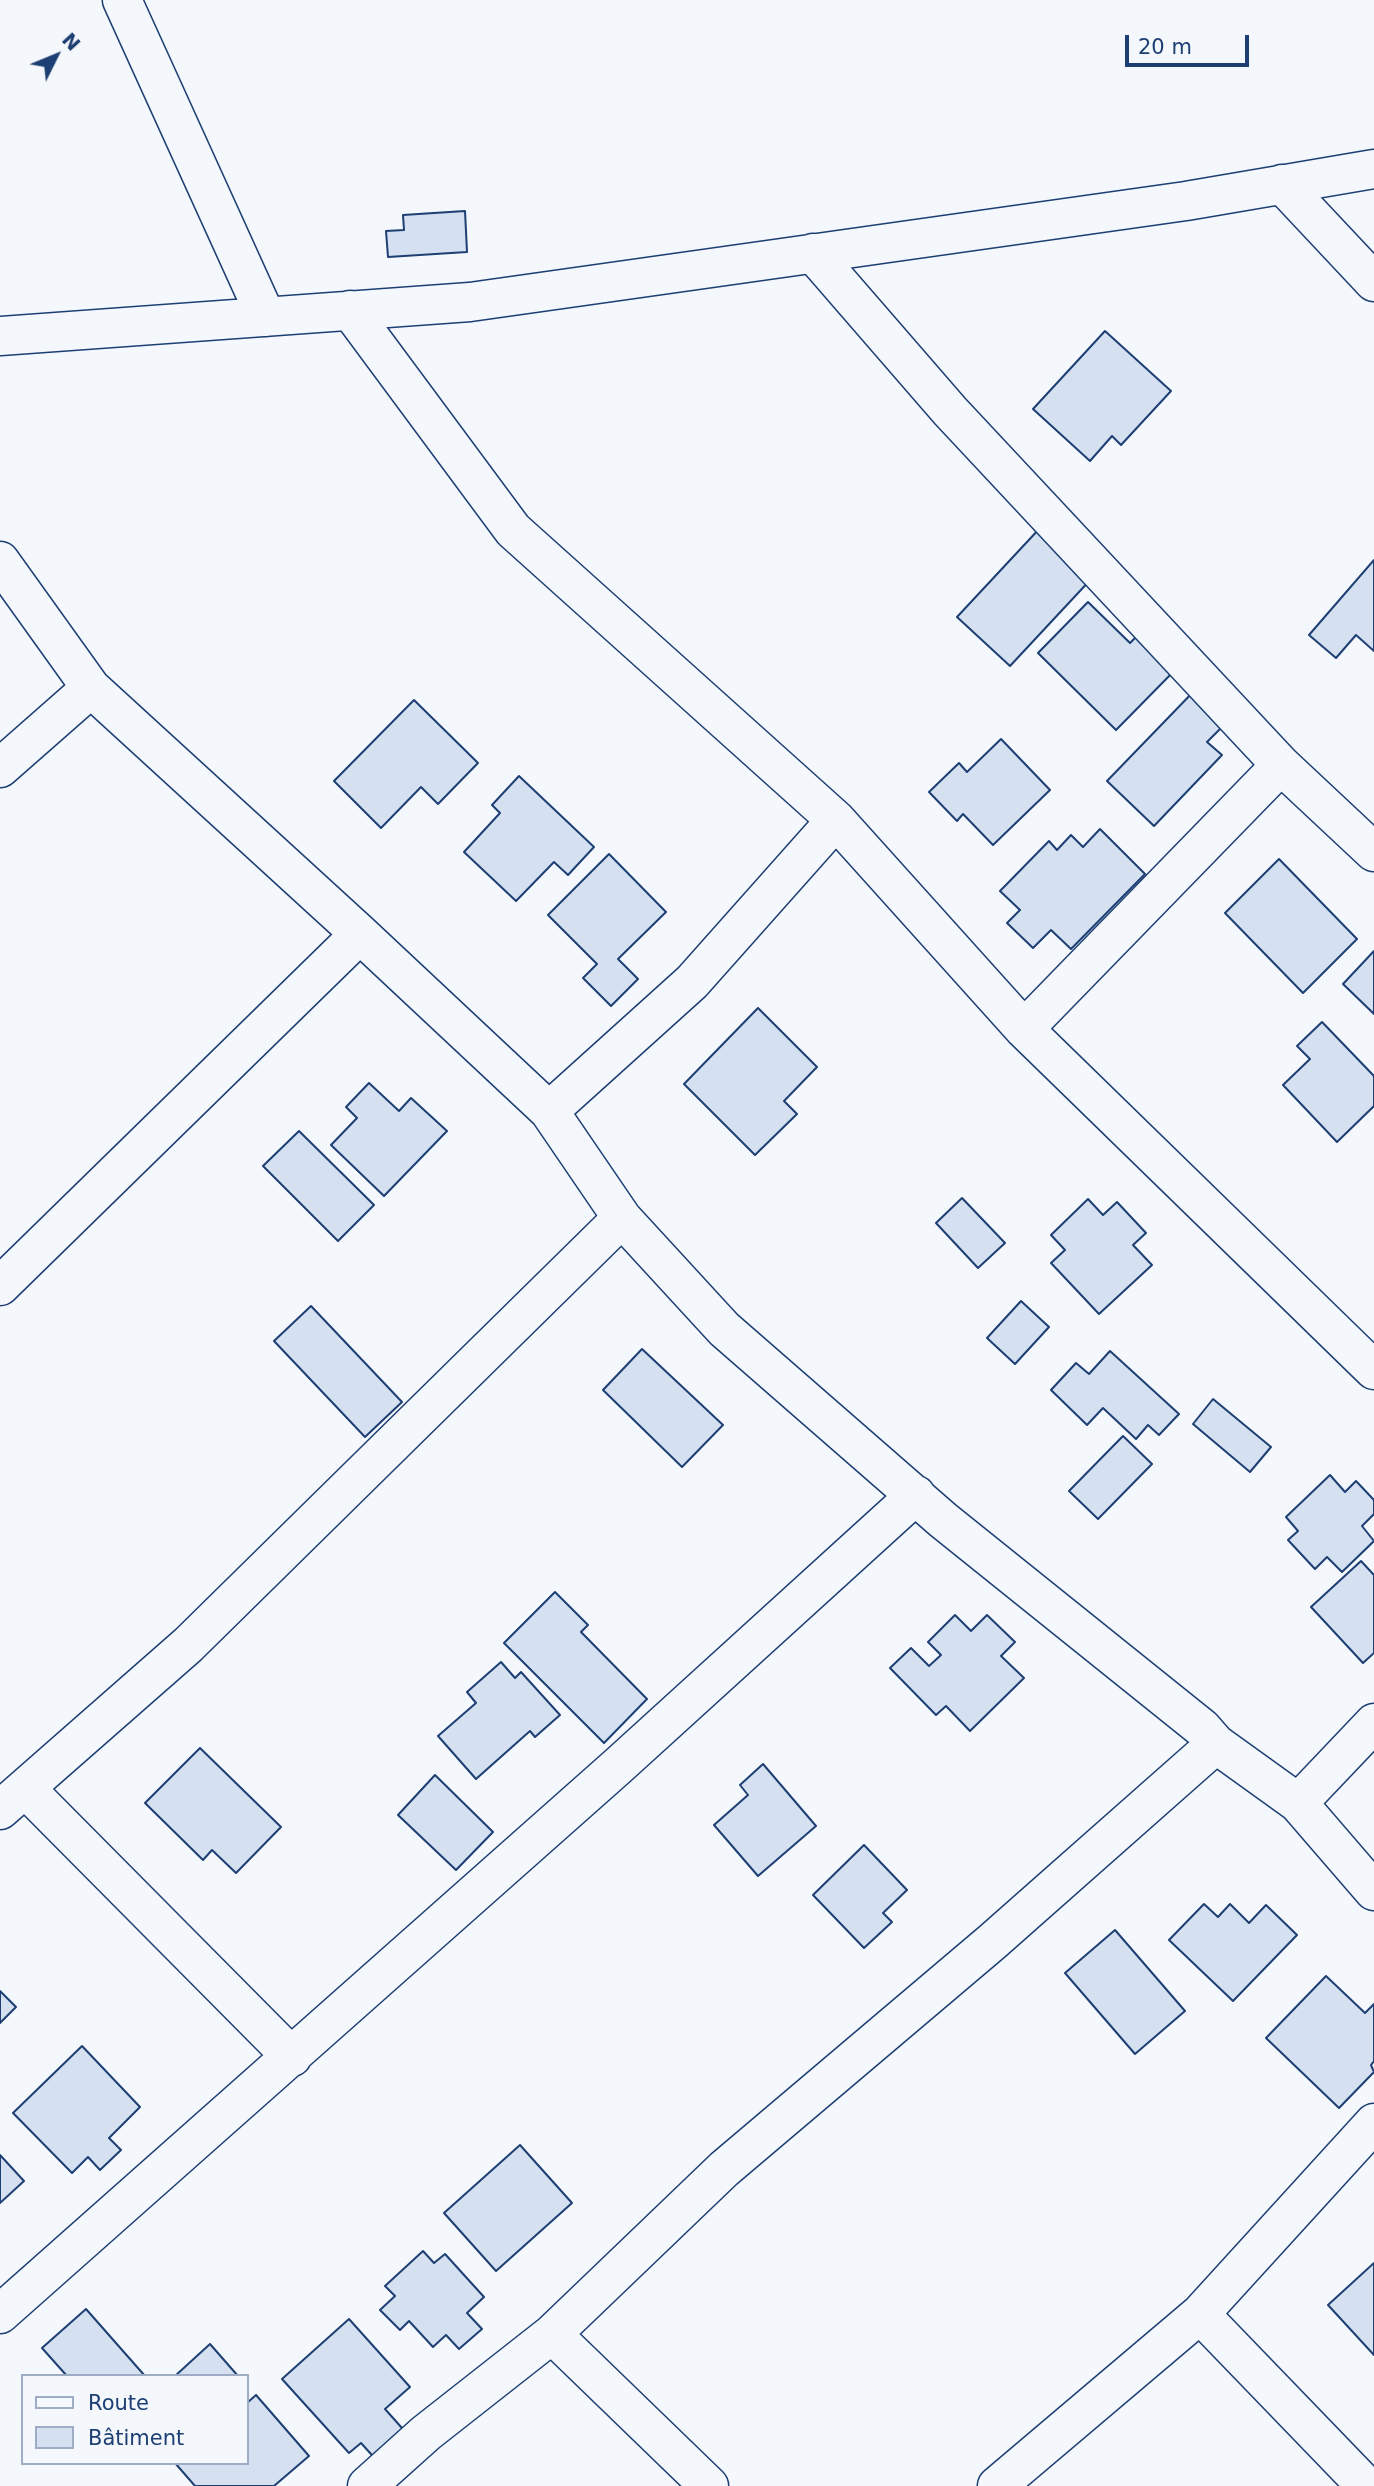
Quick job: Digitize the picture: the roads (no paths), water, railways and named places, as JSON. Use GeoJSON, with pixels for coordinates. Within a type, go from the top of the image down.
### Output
{"type":"FeatureCollection","features":[{"type":"Feature","properties":{"kind":"street"},"geometry":{"type":"LineString","coordinates":[[122,0],[265,317]]}},
{"type":"Feature","properties":{"kind":"street"},"geometry":{"type":"LineString","coordinates":[[0,336],[470,302],[1186,201],[1374,169]]}},
{"type":"Feature","properties":{"kind":"street"},"geometry":{"type":"LineString","coordinates":[[1282,184],[1374,282]]}},
{"type":"Feature","properties":{"kind":"street"},"geometry":{"type":"LineString","coordinates":[[813,253],[950,411],[1281,765],[1374,852]]}},
{"type":"Feature","properties":{"kind":"street"},"geometry":{"type":"LineString","coordinates":[[350,310],[513,530],[836,820],[1024,1029],[1374,1370]]}},
{"type":"Feature","properties":{"kind":"street"},"geometry":{"type":"LineString","coordinates":[[0,561],[91,688],[549,1111],[622,1218],[724,1329],[943,1520],[1202,1728],[1216,1744],[1298,1803],[1374,1891]]}},
{"type":"Feature","properties":{"kind":"street"},"geometry":{"type":"LineString","coordinates":[[0,768],[91,688]]}},
{"type":"Feature","properties":{"kind":"street"},"geometry":{"type":"LineString","coordinates":[[1024,1029],[1281,765]]}},
{"type":"Feature","properties":{"kind":"street"},"geometry":{"type":"LineString","coordinates":[[549,1111],[692,982],[836,820]]}},
{"type":"Feature","properties":{"kind":"street"},"geometry":{"type":"LineString","coordinates":[[0,1286],[360,934]]}},
{"type":"Feature","properties":{"kind":"street"},"geometry":{"type":"LineString","coordinates":[[292,2057],[13,1799],[188,1645],[622,1218]]}},
{"type":"Feature","properties":{"kind":"street"},"geometry":{"type":"LineString","coordinates":[[0,2314],[618,1766],[916,1496]]}},
{"type":"Feature","properties":{"kind":"street"},"geometry":{"type":"LineString","coordinates":[[1298,1803],[1374,1723]]}},
{"type":"Feature","properties":{"kind":"street"},"geometry":{"type":"LineString","coordinates":[[367,2486],[426,2433],[552,2334],[724,2168],[992,1942],[1216,1744]]}},
{"type":"Feature","properties":{"kind":"street"},"geometry":{"type":"LineString","coordinates":[[997,2486],[1200,2314],[1374,2123]]}},
{"type":"Feature","properties":{"kind":"street"},"geometry":{"type":"LineString","coordinates":[[1200,2314],[1366,2486]]}},
{"type":"Feature","properties":{"kind":"street"},"geometry":{"type":"LineString","coordinates":[[552,2334],[709,2486]]}}]}
